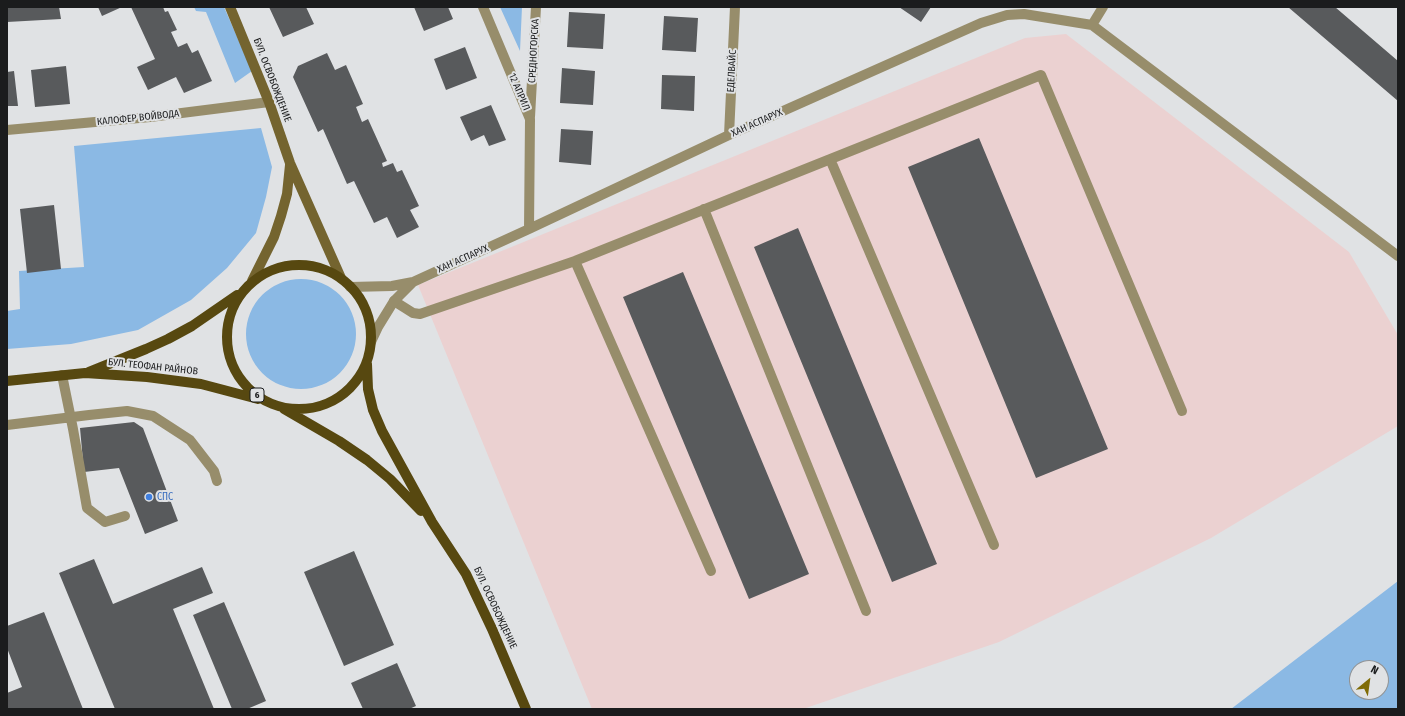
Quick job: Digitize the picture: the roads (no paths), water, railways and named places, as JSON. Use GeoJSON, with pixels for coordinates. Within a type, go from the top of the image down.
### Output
{"type":"FeatureCollection","features":[{"type":"Feature","properties":{"kind":"main road","name":"БУЛ. ОСВОБОЖДЕНИЕ"},"geometry":{"type":"LineString","coordinates":[[230,7],[269,102],[290,163],[341,278]]}},
{"type":"Feature","properties":{"kind":"main road","name":"БУЛ. ОСВОБОЖДЕНИЕ"},"geometry":{"type":"LineString","coordinates":[[252,281],[274,237],[281,216],[287,194],[290,163]]}},
{"type":"Feature","properties":{"kind":"main road","name":"6"},"geometry":{"type":"LineString","coordinates":[[289,265],[316,267],[341,278],[360,298],[367,312],[370,327],[371,342],[367,360],[362,372],[354,384],[344,394],[332,401],[306,409],[292,409],[278,406],[264,400],[252,392],[235,371],[228,351],[226,330],[229,317],[234,304],[242,292],[252,281],[263,274],[276,268],[289,265]]}},
{"type":"Feature","properties":{"kind":"main road","name":"БУЛ. ТЕОФАН РАЙНОВ"},"geometry":{"type":"LineString","coordinates":[[85,373],[146,350],[168,339],[192,326],[242,292]]}},
{"type":"Feature","properties":{"kind":"main road","name":"БУЛ. ОСВОБОЖДЕНИЕ"},"geometry":{"type":"LineString","coordinates":[[367,360],[368,389],[373,410],[382,431],[432,522],[466,574],[495,636],[526,709]]}},
{"type":"Feature","properties":{"kind":"main road","name":"БУЛ. ТЕОФАН РАЙНОВ"},"geometry":{"type":"LineString","coordinates":[[7,381],[85,373],[147,377],[176,380],[222,389],[264,400]]}},
{"type":"Feature","properties":{"kind":"main road","name":"БУЛ. ОСВОБОЖДЕНИЕ"},"geometry":{"type":"LineString","coordinates":[[278,406],[339,441],[367,460],[390,479],[432,522]]}},
{"type":"Feature","properties":{"kind":"street","name":"12 АПРИЛ"},"geometry":{"type":"LineString","coordinates":[[483,7],[530,119],[529,229]]}},
{"type":"Feature","properties":{"kind":"street","name":"СРЕДНОГОРСКА"},"geometry":{"type":"LineString","coordinates":[[530,119],[536,7]]}},
{"type":"Feature","properties":{"kind":"street","name":"ЕДЕЛВАЙС"},"geometry":{"type":"LineString","coordinates":[[729,135],[735,7]]}},
{"type":"Feature","properties":{"kind":"street"},"geometry":{"type":"LineString","coordinates":[[1103,7],[1092,25],[1398,256]]}},
{"type":"Feature","properties":{"kind":"street","name":"ХАН АСПАРУХ"},"geometry":{"type":"LineString","coordinates":[[350,286],[392,286],[413,282],[729,135],[981,23],[1007,15],[1024,14],[1092,25]]}},
{"type":"Feature","properties":{"kind":"street"},"geometry":{"type":"LineString","coordinates":[[394,301],[413,313],[420,314],[575,261],[1041,75],[1182,411]]}},
{"type":"Feature","properties":{"kind":"street","name":"КАЛОФЕР ВОЙВОДА"},"geometry":{"type":"LineString","coordinates":[[7,130],[150,117],[269,102]]}},
{"type":"Feature","properties":{"kind":"street"},"geometry":{"type":"LineString","coordinates":[[830,159],[994,546]]}},
{"type":"Feature","properties":{"kind":"street"},"geometry":{"type":"LineString","coordinates":[[704,209],[866,611]]}},
{"type":"Feature","properties":{"kind":"street"},"geometry":{"type":"LineString","coordinates":[[575,261],[711,571]]}},
{"type":"Feature","properties":{"kind":"street","name":"ХАН АСПАРУХ"},"geometry":{"type":"LineString","coordinates":[[371,342],[378,327],[394,301],[413,282]]}},
{"type":"Feature","properties":{"kind":"street"},"geometry":{"type":"LineString","coordinates":[[62,375],[71,417],[86,508],[105,522],[125,516]]}},
{"type":"Feature","properties":{"kind":"street"},"geometry":{"type":"LineString","coordinates":[[7,425],[127,412],[153,416],[190,440],[214,471],[217,481]]}},
{"type":"Feature","properties":{"kind":"place","name":"СПС"},"geometry":{"type":"Point","coordinates":[149,497]}}]}
